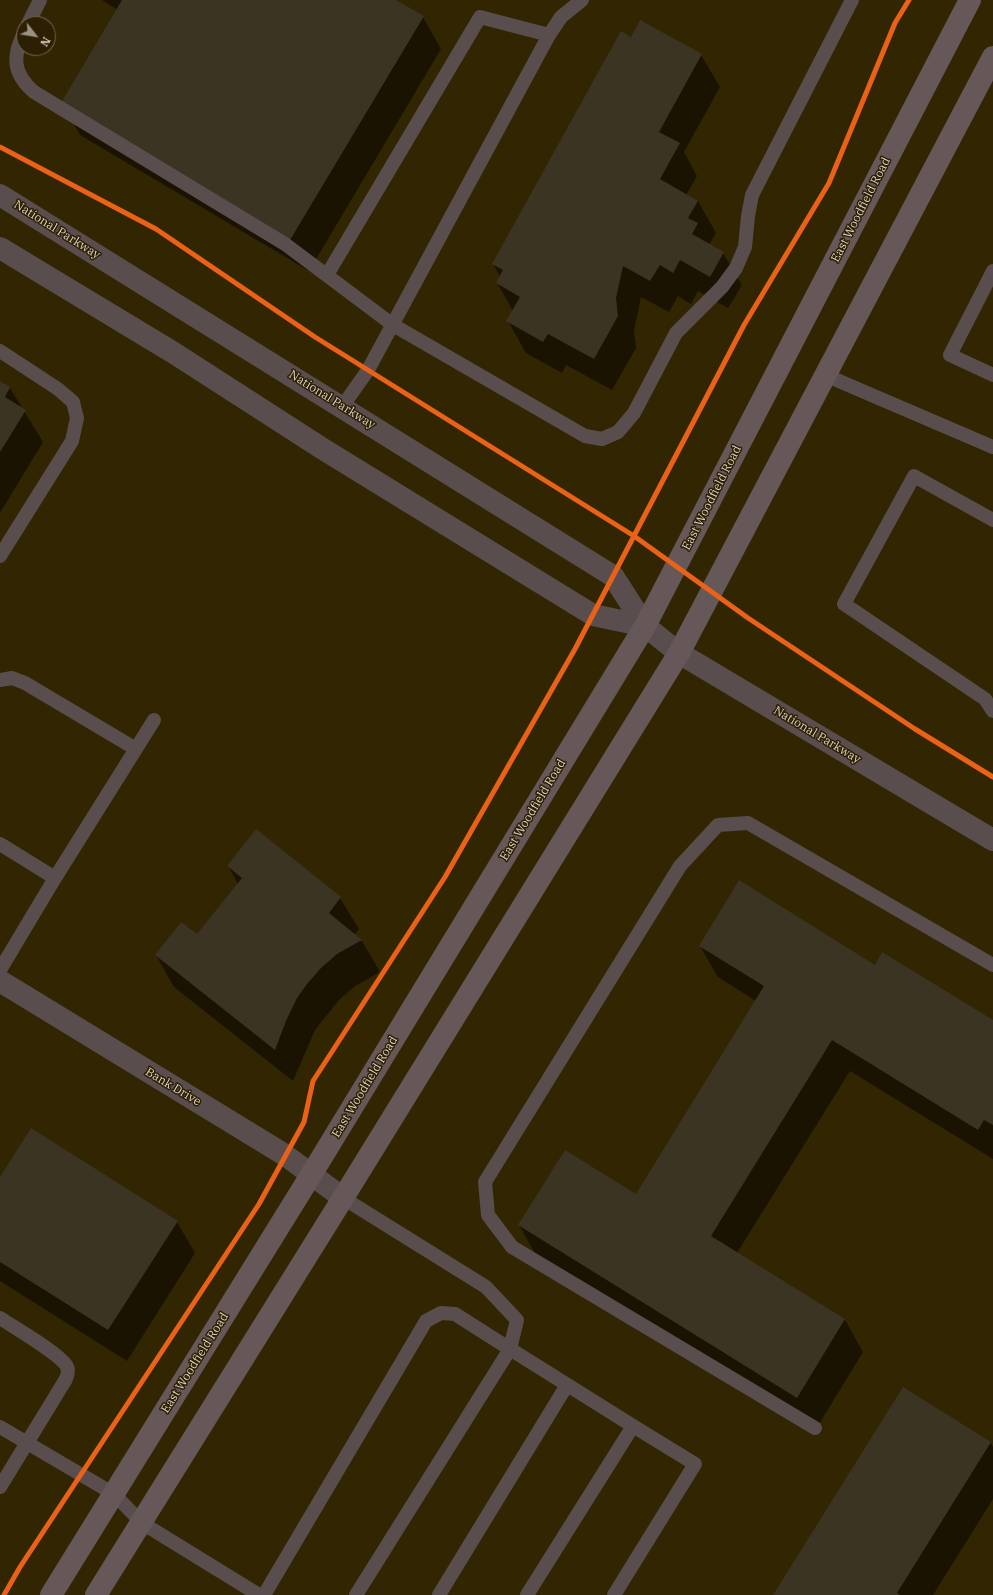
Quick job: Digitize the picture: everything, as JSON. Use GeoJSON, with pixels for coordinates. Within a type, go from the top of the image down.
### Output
{"type":"FeatureCollection","features":[{"type":"Feature","properties":{"kind":"street","name":"East Woodfield Road"},"geometry":{"type":"LineString","coordinates":[[51,1595],[311,1176],[645,626],[970,0]]}},
{"type":"Feature","properties":{"kind":"street"},"geometry":{"type":"LineString","coordinates":[[96,1595],[142,1523],[679,653],[993,57]]}},
{"type":"Feature","properties":{"kind":"street","name":"National Parkway"},"geometry":{"type":"LineString","coordinates":[[0,195],[614,576],[645,626],[679,653],[993,840]]}},
{"type":"Feature","properties":{"kind":"street","name":"National Parkway"},"geometry":{"type":"LineString","coordinates":[[0,248],[174,353],[330,453],[593,615],[645,626]]}},
{"type":"Feature","properties":{"kind":"street","name":"Bank Drive"},"geometry":{"type":"LineString","coordinates":[[0,981],[285,1155],[311,1176],[343,1198]]}},
{"type":"Feature","properties":{"kind":"lane"},"geometry":{"type":"LineString","coordinates":[[32,16],[40,0]]}},
{"type":"Feature","properties":{"kind":"lane"},"geometry":{"type":"LineString","coordinates":[[342,407],[368,370],[549,35],[561,17],[582,0]]}},
{"type":"Feature","properties":{"kind":"lane"},"geometry":{"type":"LineString","coordinates":[[16,56],[15,61],[20,78],[34,92],[285,244],[393,325],[585,436],[602,439],[618,432],[634,413],[676,333],[722,287],[736,268],[745,247],[752,195],[852,0]]}},
{"type":"Feature","properties":{"kind":"lane"},"geometry":{"type":"LineString","coordinates":[[327,275],[480,17],[549,35]]}},
{"type":"Feature","properties":{"kind":"lane"},"geometry":{"type":"LineString","coordinates":[[993,271],[950,355],[993,375]]}},
{"type":"Feature","properties":{"kind":"lane"},"geometry":{"type":"LineString","coordinates":[[0,351],[58,388],[73,402],[77,418],[72,441],[0,556]]}},
{"type":"Feature","properties":{"kind":"lane"},"geometry":{"type":"LineString","coordinates":[[825,375],[993,447]]}},
{"type":"Feature","properties":{"kind":"lane"},"geometry":{"type":"LineString","coordinates":[[993,520],[914,476],[844,604],[989,694],[993,711]]}},
{"type":"Feature","properties":{"kind":"lane"},"geometry":{"type":"LineString","coordinates":[[0,680],[12,678],[25,683],[136,749]]}},
{"type":"Feature","properties":{"kind":"lane"},"geometry":{"type":"LineString","coordinates":[[0,970],[55,878],[154,720]]}},
{"type":"Feature","properties":{"kind":"lane"},"geometry":{"type":"LineString","coordinates":[[815,1428],[512,1247],[488,1215],[485,1182],[680,866],[718,825],[748,823],[993,965]]}},
{"type":"Feature","properties":{"kind":"lane"},"geometry":{"type":"LineString","coordinates":[[0,844],[55,878]]}},
{"type":"Feature","properties":{"kind":"lane"},"geometry":{"type":"LineString","coordinates":[[343,1198],[486,1287],[517,1320],[510,1349],[356,1595]]}},
{"type":"Feature","properties":{"kind":"lane"},"geometry":{"type":"LineString","coordinates":[[264,1595],[426,1321],[441,1313],[455,1314],[695,1464],[614,1595]]}},
{"type":"Feature","properties":{"kind":"lane"},"geometry":{"type":"LineString","coordinates":[[0,1318],[57,1357],[66,1365],[68,1372],[66,1380],[26,1442],[0,1487]]}},
{"type":"Feature","properties":{"kind":"lane"},"geometry":{"type":"LineString","coordinates":[[439,1595],[567,1385]]}},
{"type":"Feature","properties":{"kind":"lane"},"geometry":{"type":"LineString","coordinates":[[527,1595],[633,1426]]}},
{"type":"Feature","properties":{"kind":"lane"},"geometry":{"type":"LineString","coordinates":[[0,1427],[114,1494],[142,1523],[260,1595]]}},
{"type":"Feature","properties":{"kind":"shaded area"},"geometry":{"type":"Polygon","coordinates":[[[0,0],[993,0],[993,1595],[0,1595],[0,0]]]}},
{"type":"Feature","properties":{"kind":"building"},"geometry":{"type":"Polygon","coordinates":[[[122,0],[396,0],[424,16],[290,240],[61,103],[122,0]]]}},
{"type":"Feature","properties":{"kind":"building"},"geometry":{"type":"Polygon","coordinates":[[[640,20],[702,54],[659,132],[680,143],[660,179],[698,201],[688,218],[698,223],[692,234],[724,252],[710,277],[680,260],[673,273],[660,265],[650,281],[623,266],[616,298],[618,316],[594,359],[548,334],[543,342],[506,321],[520,297],[496,283],[503,270],[492,264],[621,31],[631,37],[640,20]]]}},
{"type":"Feature","properties":{"kind":"building"},"geometry":{"type":"Polygon","coordinates":[[[0,381],[10,387],[5,397],[26,410],[0,452],[0,381]]]}},
{"type":"Feature","properties":{"kind":"building"},"geometry":{"type":"Polygon","coordinates":[[[256,829],[341,897],[329,913],[362,940],[337,954],[321,968],[307,984],[297,998],[275,1050],[155,955],[181,922],[197,934],[242,878],[227,866],[256,829]]]}},
{"type":"Feature","properties":{"kind":"building"},"geometry":{"type":"Polygon","coordinates":[[[739,880],[875,965],[882,952],[993,1020],[993,1125],[984,1120],[978,1130],[832,1040],[711,1236],[845,1319],[797,1398],[518,1225],[565,1150],[636,1194],[764,986],[699,946],[739,880]]]}},
{"type":"Feature","properties":{"kind":"building"},"geometry":{"type":"Polygon","coordinates":[[[31,1128],[178,1221],[108,1330],[0,1262],[0,1177],[31,1128]]]}},
{"type":"Feature","properties":{"kind":"building"},"geometry":{"type":"Polygon","coordinates":[[[903,1387],[991,1442],[897,1593],[900,1595],[773,1595],[903,1387]]]}},
{"type":"Feature","properties":{"kind":"cycle path"},"geometry":{"type":"LineString","coordinates":[[4,1595],[20,1567],[259,1204],[304,1122],[313,1081],[445,877],[575,649],[744,325],[829,183],[895,23],[909,0]]}},
{"type":"Feature","properties":{"kind":"cycle path"},"geometry":{"type":"LineString","coordinates":[[0,147],[156,229],[315,337],[634,536],[748,618],[915,729],[993,777]]}}]}
